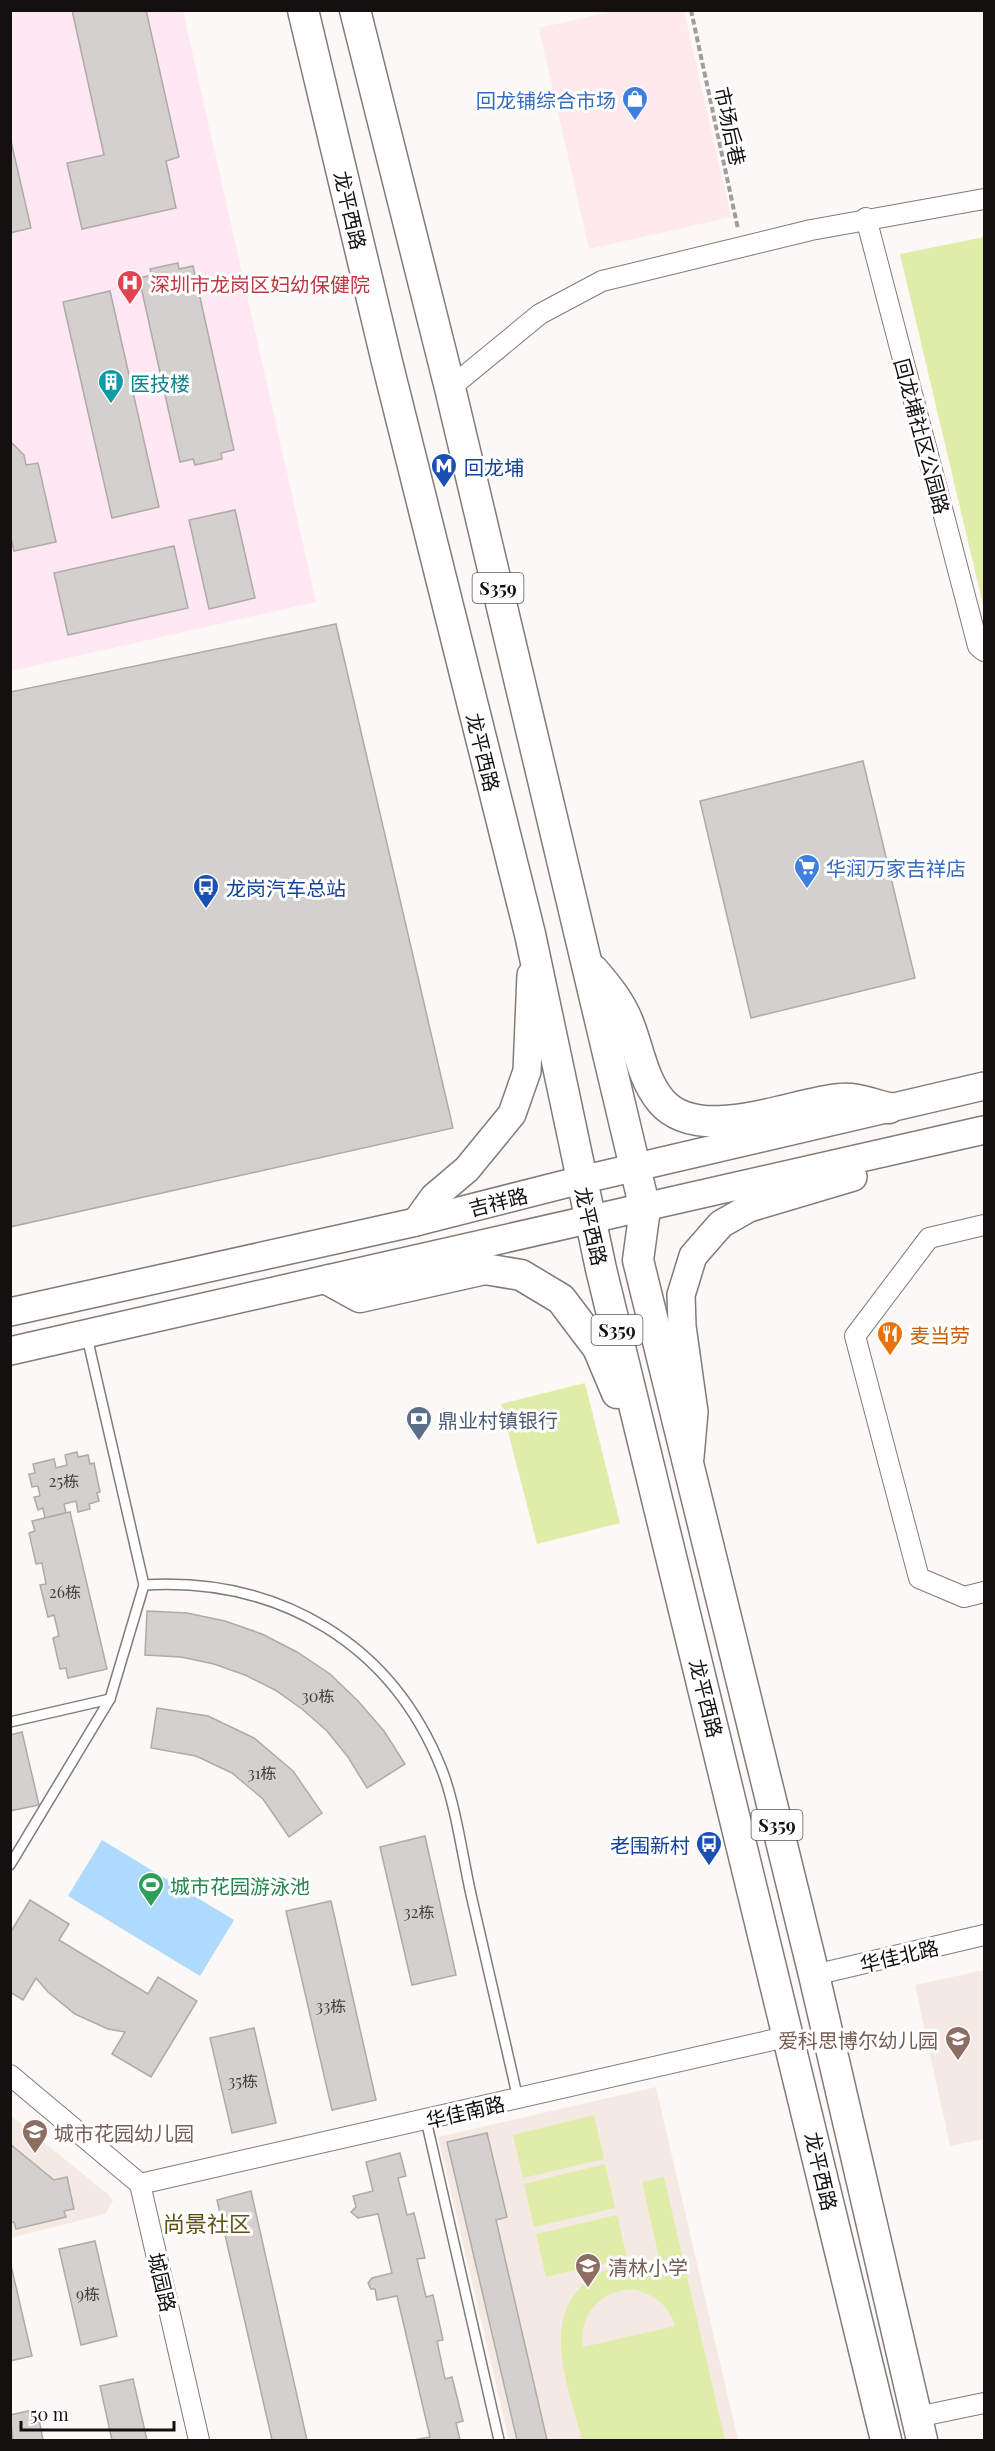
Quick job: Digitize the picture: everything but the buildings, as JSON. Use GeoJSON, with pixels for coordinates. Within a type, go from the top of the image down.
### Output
{"type":"FeatureCollection","features":[{"type":"Feature","properties":{"kind":"main road","name":"龙平西路"},"geometry":{"type":"LineString","coordinates":[[303,10],[387,362],[530,934],[581,1180],[886,2440]]}},
{"type":"Feature","properties":{"kind":"main road","name":"龙平西路"},"geometry":{"type":"LineString","coordinates":[[356,10],[450,388],[645,1209],[639,1260],[814,1975],[920,2429]]}},
{"type":"Feature","properties":{"kind":"main road"},"geometry":{"type":"LineString","coordinates":[[416,1222],[434,1197],[467,1169],[501,1131],[520,1095],[530,1046],[530,934]]}},
{"type":"Feature","properties":{"kind":"main road"},"geometry":{"type":"LineString","coordinates":[[587,963],[613,993],[633,1035],[641,1067],[662,1102],[684,1116],[704,1122],[731,1122],[843,1098],[889,1108]]}},
{"type":"Feature","properties":{"kind":"main road","name":"吉祥路"},"geometry":{"type":"LineString","coordinates":[[10,1312],[416,1222],[635,1167],[984,1086]]}},
{"type":"Feature","properties":{"kind":"main road","name":"吉祥路"},"geometry":{"type":"LineString","coordinates":[[10,1351],[645,1209],[984,1130]]}},
{"type":"Feature","properties":{"kind":"main road"},"geometry":{"type":"LineString","coordinates":[[688,1464],[694,1412],[682,1326],[681,1295],[693,1256],[721,1224],[749,1208],[862,1174],[900,1150]]}},
{"type":"Feature","properties":{"kind":"main road"},"geometry":{"type":"LineString","coordinates":[[329,1280],[360,1297],[485,1269],[521,1275],[561,1299],[598,1348],[653,1481]]}},
{"type":"Feature","properties":{"kind":"street"},"geometry":{"type":"LineString","coordinates":[[450,388],[540,314],[602,281],[866,218],[984,200]]}},
{"type":"Feature","properties":{"kind":"street","name":"回龙埔社区公园路"},"geometry":{"type":"LineString","coordinates":[[866,218],[978,646],[984,651]]}},
{"type":"Feature","properties":{"kind":"street"},"geometry":{"type":"LineString","coordinates":[[984,1225],[929,1238],[855,1336],[919,1578],[964,1597],[984,1592]]}},
{"type":"Feature","properties":{"kind":"street","name":"华佳北路"},"geometry":{"type":"LineString","coordinates":[[814,1975],[984,1935]]}},
{"type":"Feature","properties":{"kind":"street","name":"华佳南路"},"geometry":{"type":"LineString","coordinates":[[140,2184],[790,2036]]}},
{"type":"Feature","properties":{"kind":"street"},"geometry":{"type":"LineString","coordinates":[[10,2075],[140,2184]]}},
{"type":"Feature","properties":{"kind":"street","name":"城园路"},"geometry":{"type":"LineString","coordinates":[[140,2184],[199,2440]]}},
{"type":"Feature","properties":{"kind":"street"},"geometry":{"type":"LineString","coordinates":[[920,2429],[984,2403]]}},
{"type":"Feature","properties":{"kind":"lane"},"geometry":{"type":"LineString","coordinates":[[10,1865],[110,1699],[144,1585],[86,1334]]}},
{"type":"Feature","properties":{"kind":"lane"},"geometry":{"type":"LineString","coordinates":[[144,1585],[201,1584],[230,1588],[285,1605],[336,1634],[360,1652],[401,1695],[422,1728],[443,1774],[518,2099]]}},
{"type":"Feature","properties":{"kind":"lane"},"geometry":{"type":"LineString","coordinates":[[10,1722],[110,1699]]}},
{"type":"Feature","properties":{"kind":"lane"},"geometry":{"type":"LineString","coordinates":[[426,2120],[498,2440]]}},
{"type":"Feature","properties":{"kind":"path","name":"市场后巷"},"geometry":{"type":"LineString","coordinates":[[691,10],[742,247]]}},
{"type":"Feature","properties":{"kind":"shaded area","name":"深圳市龙岗区妇幼保健院"},"geometry":{"type":"Polygon","coordinates":[[[10,11],[183,11],[316,602],[11,671],[10,11]]]}},
{"type":"Feature","properties":{"kind":"shaded area","name":"回龙铺综合市场"},"geometry":{"type":"Polygon","coordinates":[[[614,11],[684,11],[731,217],[589,249],[539,28],[614,11]]]}},
{"type":"Feature","properties":{"kind":"shaded area","name":"爱科思博尔幼儿园"},"geometry":{"type":"Polygon","coordinates":[[[984,1970],[984,2139],[950,2146],[915,1985],[984,1970]]]}},
{"type":"Feature","properties":{"kind":"shaded area","name":"清林小学"},"geometry":{"type":"Polygon","coordinates":[[[656,2087],[738,2440],[509,2440],[438,2137],[656,2087]]]}},
{"type":"Feature","properties":{"kind":"shaded area","name":"城市花园幼儿园"},"geometry":{"type":"Polygon","coordinates":[[[10,2115],[109,2195],[113,2201],[105,2214],[11,2238],[10,2115]]]}},
{"type":"Feature","properties":{"kind":"green space"},"geometry":{"type":"Polygon","coordinates":[[[984,237],[984,609],[900,254],[984,237]]]}},
{"type":"Feature","properties":{"kind":"green space"},"geometry":{"type":"Polygon","coordinates":[[[585,1383],[620,1523],[537,1544],[501,1404],[585,1383]]]}},
{"type":"Feature","properties":{"kind":"green space"},"geometry":{"type":"Polygon","coordinates":[[[594,2115],[604,2159],[523,2178],[513,2135],[594,2115]]]}},
{"type":"Feature","properties":{"kind":"green space"},"geometry":{"type":"Polygon","coordinates":[[[605,2164],[615,2208],[534,2227],[524,2184],[605,2164]]]}},
{"type":"Feature","properties":{"kind":"green space"},"geometry":{"type":"Polygon","coordinates":[[[664,2177],[725,2440],[582,2440],[565,2377],[562,2355],[561,2334],[565,2313],[574,2295],[590,2279],[608,2270],[635,2267],[663,2275],[642,2182],[664,2177]],[[631,2289],[609,2295],[594,2307],[584,2324],[583,2347],[675,2326],[659,2301],[646,2293],[631,2289]]]}},
{"type":"Feature","properties":{"kind":"green space"},"geometry":{"type":"Polygon","coordinates":[[[617,2215],[627,2258],[546,2277],[536,2234],[617,2215]]]}},
{"type":"Feature","properties":{"kind":"water","name":"城市花园游泳池"},"geometry":{"type":"Polygon","coordinates":[[[102,1840],[234,1920],[200,1976],[68,1896],[102,1840]]]}},
{"type":"Feature","properties":{"kind":"place","name":"回龙铺综合市场"},"geometry":{"type":"Point","coordinates":[635,122]}},
{"type":"Feature","properties":{"kind":"place","name":"深圳市龙岗区妇幼保健院"},"geometry":{"type":"Point","coordinates":[130,306]}},
{"type":"Feature","properties":{"kind":"place","name":"医技楼"},"geometry":{"type":"Point","coordinates":[111,405]}},
{"type":"Feature","properties":{"kind":"place","name":"回龙埔"},"geometry":{"type":"Point","coordinates":[444,489]}},
{"type":"Feature","properties":{"kind":"place","name":"华润万家吉祥店"},"geometry":{"type":"Point","coordinates":[807,890]}},
{"type":"Feature","properties":{"kind":"place","name":"龙岗汽车总站"},"geometry":{"type":"Point","coordinates":[206,910]}},
{"type":"Feature","properties":{"kind":"place","name":"麦当劳"},"geometry":{"type":"Point","coordinates":[890,1357]}},
{"type":"Feature","properties":{"kind":"place","name":"鼎业村镇银行"},"geometry":{"type":"Point","coordinates":[419,1442]}},
{"type":"Feature","properties":{"kind":"place","name":"老围新村"},"geometry":{"type":"Point","coordinates":[709,1867]}},
{"type":"Feature","properties":{"kind":"place","name":"城市花园游泳池"},"geometry":{"type":"Point","coordinates":[151,1908]}},
{"type":"Feature","properties":{"kind":"place","name":"爱科思博尔幼儿园"},"geometry":{"type":"Point","coordinates":[958,2062]}},
{"type":"Feature","properties":{"kind":"place","name":"城市花园幼儿园"},"geometry":{"type":"Point","coordinates":[35,2155]}},
{"type":"Feature","properties":{"kind":"place","name":"清林小学"},"geometry":{"type":"Point","coordinates":[588,2289]}},
{"type":"Feature","properties":{"kind":"district","name":"尚景社区"},"geometry":{"type":"Point","coordinates":[207,2223]}}]}
